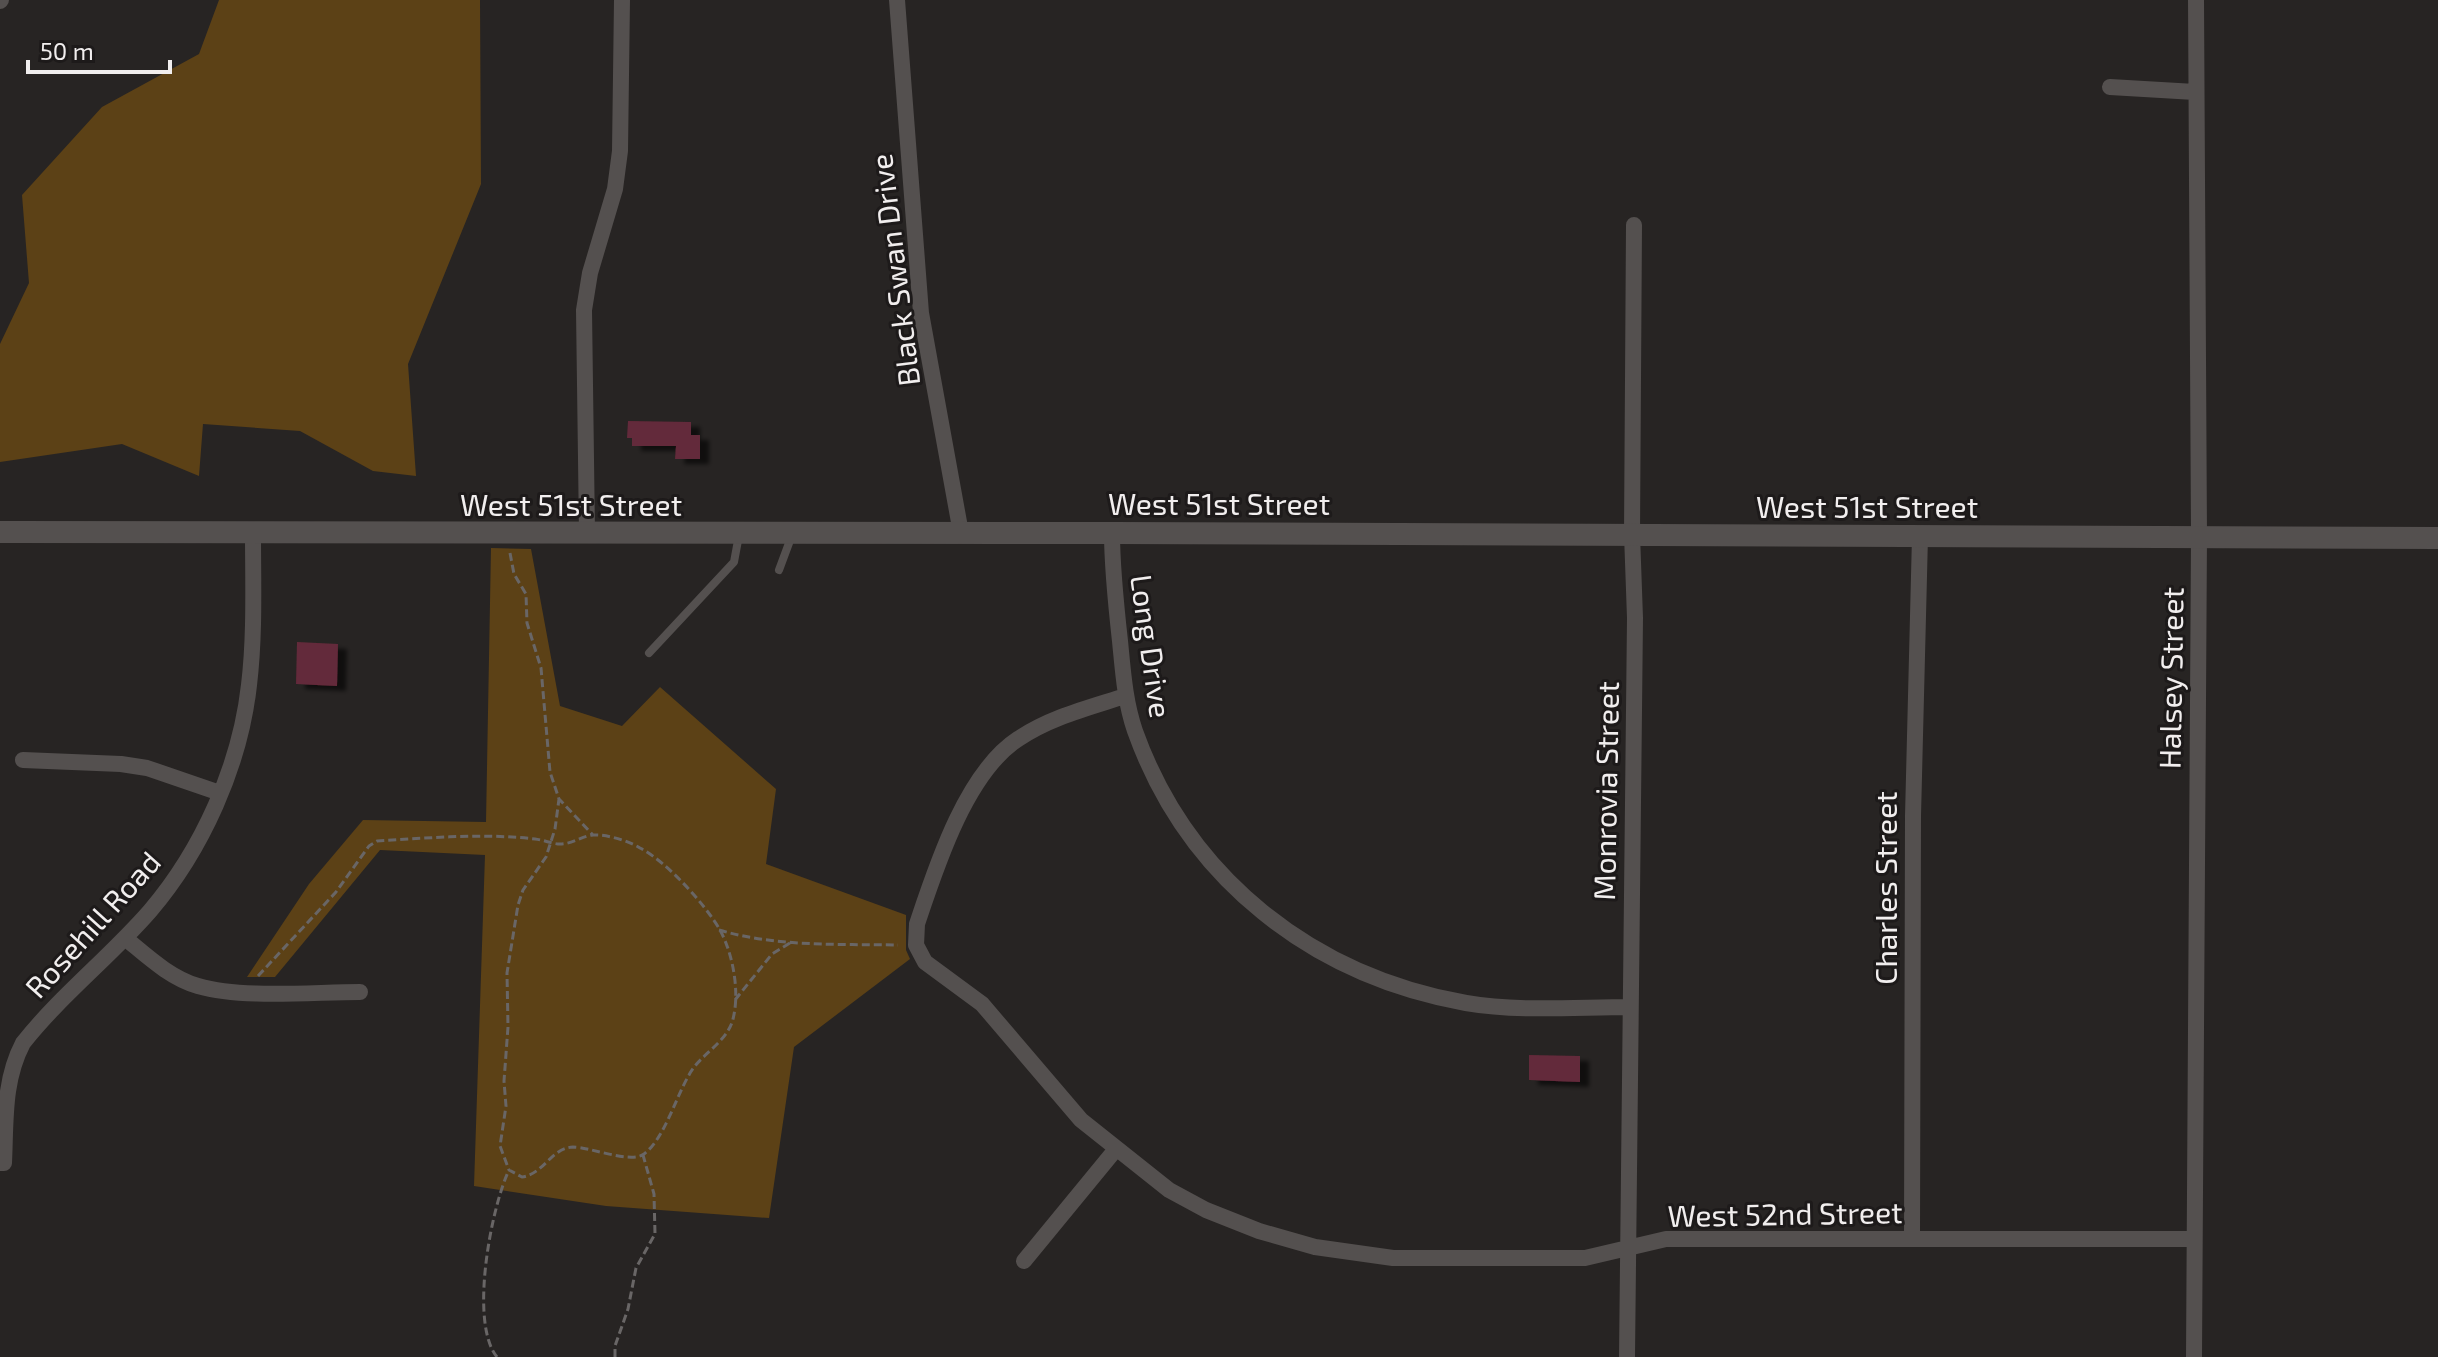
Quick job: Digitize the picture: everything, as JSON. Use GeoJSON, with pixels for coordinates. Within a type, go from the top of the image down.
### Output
{"type":"FeatureCollection","features":[{"type":"Feature","properties":{"kind":"street"},"geometry":{"type":"LineString","coordinates":[[587,533],[584,310],[590,273],[615,189],[620,151],[622,0]]}},
{"type":"Feature","properties":{"kind":"street","name":"Black Swan Drive"},"geometry":{"type":"LineString","coordinates":[[897,0],[921,313],[961,533]]}},
{"type":"Feature","properties":{"kind":"street","name":"Halsey Street"},"geometry":{"type":"LineString","coordinates":[[2194,1357],[2199,536],[2196,0]]}},
{"type":"Feature","properties":{"kind":"street"},"geometry":{"type":"LineString","coordinates":[[2110,87],[2195,92]]}},
{"type":"Feature","properties":{"kind":"street","name":"Monrovia Street"},"geometry":{"type":"LineString","coordinates":[[1627,1357],[1635,618],[1632,534],[1634,225]]}},
{"type":"Feature","properties":{"kind":"street","name":"West 51st Street"},"geometry":{"type":"LineString","coordinates":[[0,532],[2438,538]]}},
{"type":"Feature","properties":{"kind":"street","name":"Rosehill Road"},"geometry":{"type":"LineString","coordinates":[[2,1163],[7,1084],[13,1061],[23,1043],[125,938],[177,877],[199,840],[220,793],[238,745],[249,688],[253,631],[253,533]]}},
{"type":"Feature","properties":{"kind":"street","name":"Long Drive"},"geometry":{"type":"LineString","coordinates":[[1112,533],[1112,569],[1125,696],[1134,729],[1154,776],[1180,820],[1211,862],[1239,891],[1291,935],[1337,962],[1417,992],[1469,1003],[1504,1006],[1630,1007]]}},
{"type":"Feature","properties":{"kind":"street","name":"Charles Street"},"geometry":{"type":"LineString","coordinates":[[1912,1239],[1913,816],[1920,536]]}},
{"type":"Feature","properties":{"kind":"street"},"geometry":{"type":"LineString","coordinates":[[916,945],[917,924],[962,805],[1004,749],[1048,722],[1125,696]]}},
{"type":"Feature","properties":{"kind":"street"},"geometry":{"type":"LineString","coordinates":[[23,760],[109,763],[147,768],[220,793]]}},
{"type":"Feature","properties":{"kind":"street"},"geometry":{"type":"LineString","coordinates":[[125,938],[174,976],[197,986],[223,991],[360,992]]}},
{"type":"Feature","properties":{"kind":"street","name":"West 52nd Street"},"geometry":{"type":"LineString","coordinates":[[916,945],[925,962],[982,1004],[1081,1120],[1169,1190],[1206,1210],[1259,1231],[1315,1247],[1393,1258],[1585,1258],[1666,1239],[2194,1239]]}},
{"type":"Feature","properties":{"kind":"street"},"geometry":{"type":"LineString","coordinates":[[1024,1261],[1116,1149]]}},
{"type":"Feature","properties":{"kind":"lane"},"geometry":{"type":"LineString","coordinates":[[649,653],[734,562],[739,534]]}},
{"type":"Feature","properties":{"kind":"lane"},"geometry":{"type":"LineString","coordinates":[[779,570],[792,534]]}},
{"type":"Feature","properties":{"kind":"path"},"geometry":{"type":"LineString","coordinates":[[510,533],[510,564],[526,594],[527,623],[541,668],[548,761],[559,799],[546,857],[523,890],[518,905],[507,973],[506,1106],[500,1146],[509,1170],[522,1177],[530,1176],[556,1153],[573,1147],[633,1157],[643,1155],[656,1139],[690,1072],[729,1029],[734,1018],[733,971],[719,930],[675,876],[654,857],[639,847],[593,835],[559,799]]}},
{"type":"Feature","properties":{"kind":"path"},"geometry":{"type":"LineString","coordinates":[[257,992],[258,976],[264,967],[336,892],[373,843],[447,837],[535,839],[560,844],[593,835]]}},
{"type":"Feature","properties":{"kind":"path"},"geometry":{"type":"LineString","coordinates":[[719,930],[746,938],[790,943],[916,945]]}},
{"type":"Feature","properties":{"kind":"path"},"geometry":{"type":"LineString","coordinates":[[734,1001],[772,954],[790,943]]}},
{"type":"Feature","properties":{"kind":"path"},"geometry":{"type":"LineString","coordinates":[[615,1357],[615,1346],[628,1309],[636,1268],[655,1234],[654,1194],[643,1155]]}},
{"type":"Feature","properties":{"kind":"path"},"geometry":{"type":"LineString","coordinates":[[497,1357],[484,1333],[486,1266],[499,1191],[509,1170]]}},
{"type":"Feature","properties":{"kind":"shaded area"},"geometry":{"type":"Polygon","coordinates":[[[219,0],[480,0],[481,184],[408,364],[416,476],[373,471],[300,431],[203,424],[199,476],[122,444],[0,462],[0,344],[29,283],[22,195],[102,107],[199,54],[219,0]]]}},
{"type":"Feature","properties":{"kind":"shaded area"},"geometry":{"type":"Polygon","coordinates":[[[491,548],[531,549],[560,706],[622,726],[660,687],[776,789],[766,864],[906,915],[906,950],[910,959],[794,1047],[769,1218],[606,1206],[474,1186],[485,855],[380,850],[275,977],[247,977],[309,884],[363,820],[486,822],[491,548]]]}},
{"type":"Feature","properties":{"kind":"building"},"geometry":{"type":"Polygon","coordinates":[[[628,421],[691,422],[691,435],[700,435],[700,459],[675,459],[676,446],[632,446],[632,438],[627,438],[628,421]]]}},
{"type":"Feature","properties":{"kind":"building"},"geometry":{"type":"Polygon","coordinates":[[[297,642],[338,644],[337,686],[296,684],[297,642]]]}},
{"type":"Feature","properties":{"kind":"building"},"geometry":{"type":"Polygon","coordinates":[[[1529,1055],[1580,1056],[1580,1082],[1529,1080],[1529,1055]]]}}]}
